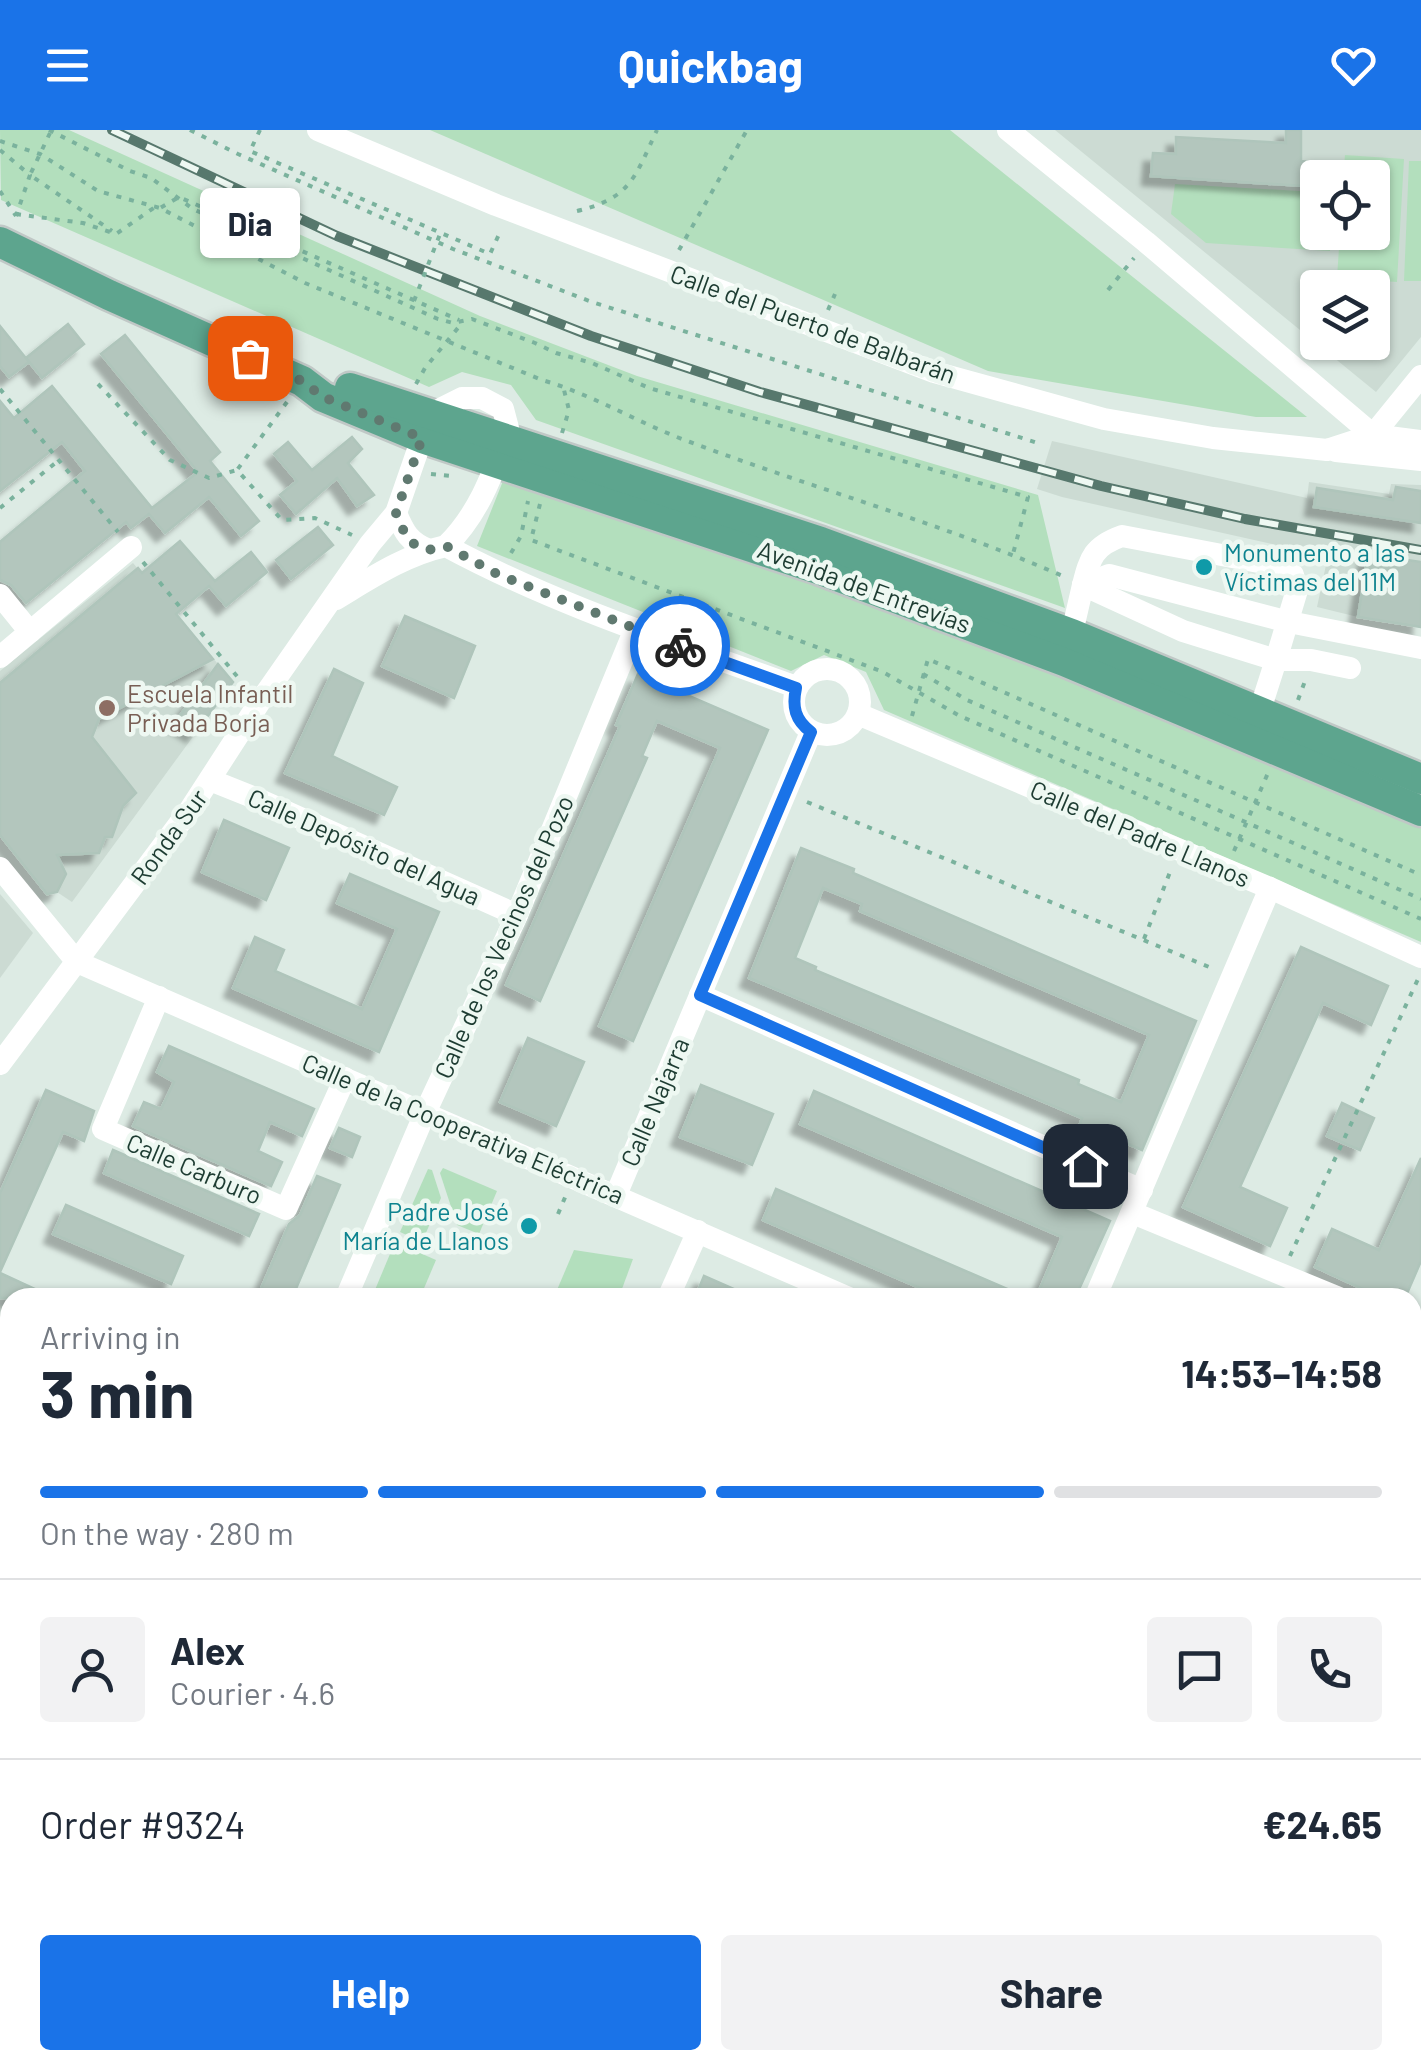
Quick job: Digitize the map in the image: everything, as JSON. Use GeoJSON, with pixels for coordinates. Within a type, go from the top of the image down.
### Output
{"type":"FeatureCollection","features":[{"type":"Feature","properties":{"kind":"main road","name":"Avenida de Entrevías"},"geometry":{"type":"LineString","coordinates":[[11,224],[125,302],[302,381],[337,384],[427,427],[821,542],[1068,648],[1421,811]]}},
{"type":"Feature","properties":{"kind":"main road","name":"Avenida de Entrevías"},"geometry":{"type":"LineString","coordinates":[[1068,648],[1260,710],[1421,779]]}},
{"type":"Feature","properties":{"kind":"street","name":"Calle del Puerto de Balbarán"},"geometry":{"type":"LineString","coordinates":[[318,130],[496,205],[934,372],[1104,419],[1213,438],[1421,460]]}},
{"type":"Feature","properties":{"kind":"street"},"geometry":{"type":"LineString","coordinates":[[1008,130],[1373,435],[1421,376]]}},
{"type":"Feature","properties":{"kind":"street","name":"Ronda Sur"},"geometry":{"type":"LineString","coordinates":[[0,1064],[210,780],[259,703],[396,513],[427,427]]}},
{"type":"Feature","properties":{"kind":"street","name":"Calle del Puerto de Balbarán"},"geometry":{"type":"LineString","coordinates":[[1327,450],[1373,435],[1421,441]]}},
{"type":"Feature","properties":{"kind":"street","name":"Ronda Sur"},"geometry":{"type":"LineString","coordinates":[[329,603],[398,562],[437,548],[460,532],[484,492],[502,450]]}},
{"type":"Feature","properties":{"kind":"street"},"geometry":{"type":"LineString","coordinates":[[396,513],[412,543],[437,548],[635,629],[796,688]]}},
{"type":"Feature","properties":{"kind":"street"},"geometry":{"type":"LineString","coordinates":[[1068,648],[1088,566],[1101,543],[1122,536],[1270,564],[1293,575],[1297,590],[1260,710]]}},
{"type":"Feature","properties":{"kind":"street"},"geometry":{"type":"LineString","coordinates":[[0,657],[131,548]]}},
{"type":"Feature","properties":{"kind":"street"},"geometry":{"type":"LineString","coordinates":[[1083,586],[1108,575],[1289,622],[1421,648]]}},
{"type":"Feature","properties":{"kind":"street"},"geometry":{"type":"LineString","coordinates":[[1083,586],[1183,631],[1276,660],[1311,660],[1350,668]]}},
{"type":"Feature","properties":{"kind":"street"},"geometry":{"type":"LineString","coordinates":[[0,596],[30,632]]}},
{"type":"Feature","properties":{"kind":"street","name":"Calle de los Vecinos del Pozo"},"geometry":{"type":"LineString","coordinates":[[350,1288],[425,1113],[517,915],[635,629]]}},
{"type":"Feature","properties":{"kind":"street"},"geometry":{"type":"LineString","coordinates":[[813,671],[840,671],[858,690],[858,714],[851,726],[839,733],[827,736],[811,732],[795,713],[796,688],[813,671]]}},
{"type":"Feature","properties":{"kind":"street","name":"Calle del Padre Llanos"},"geometry":{"type":"LineString","coordinates":[[858,714],[1270,888],[1421,958]]}},
{"type":"Feature","properties":{"kind":"street","name":"Calle Najarra"},"geometry":{"type":"LineString","coordinates":[[616,1196],[811,732]]}},
{"type":"Feature","properties":{"kind":"street","name":"Calle Depósito del Agua"},"geometry":{"type":"LineString","coordinates":[[210,780],[517,915]]}},
{"type":"Feature","properties":{"kind":"street"},"geometry":{"type":"LineString","coordinates":[[0,868],[76,962]]}},
{"type":"Feature","properties":{"kind":"street"},"geometry":{"type":"LineString","coordinates":[[1099,1288],[1270,888]]}},
{"type":"Feature","properties":{"kind":"street","name":"Calle de la Cooperativa Eléctrica"},"geometry":{"type":"LineString","coordinates":[[76,962],[827,1288]]}},
{"type":"Feature","properties":{"kind":"street"},"geometry":{"type":"LineString","coordinates":[[700,995],[1142,1190]]}},
{"type":"Feature","properties":{"kind":"street","name":"Calle Carburo"},"geometry":{"type":"LineString","coordinates":[[158,997],[103,1129],[286,1209],[345,1078]]}},
{"type":"Feature","properties":{"kind":"street"},"geometry":{"type":"LineString","coordinates":[[1132,1213],[1315,1288]]}},
{"type":"Feature","properties":{"kind":"street"},"geometry":{"type":"LineString","coordinates":[[672,1288],[698,1230]]}},
{"type":"Feature","properties":{"kind":"path"},"geometry":{"type":"LineString","coordinates":[[190,130],[453,248],[592,302],[1042,444]]}},
{"type":"Feature","properties":{"kind":"path"},"geometry":{"type":"LineString","coordinates":[[260,130],[250,150],[254,153],[490,254],[501,230],[488,225]]}},
{"type":"Feature","properties":{"kind":"path"},"geometry":{"type":"LineString","coordinates":[[572,212],[616,196],[633,181],[657,130]]}},
{"type":"Feature","properties":{"kind":"path"},"geometry":{"type":"LineString","coordinates":[[676,254],[748,130]]}},
{"type":"Feature","properties":{"kind":"path"},"geometry":{"type":"LineString","coordinates":[[11,224],[50,131],[150,178],[193,208],[438,318],[453,323],[472,319],[649,388],[1028,497],[1014,554]]}},
{"type":"Feature","properties":{"kind":"path"},"geometry":{"type":"LineString","coordinates":[[0,140],[40,154],[98,191],[160,208],[305,283],[563,386],[688,442],[1014,554],[1083,586]]}},
{"type":"Feature","properties":{"kind":"path"},"geometry":{"type":"LineString","coordinates":[[0,150],[116,234]]}},
{"type":"Feature","properties":{"kind":"path"},"geometry":{"type":"LineString","coordinates":[[0,191],[11,224]]}},
{"type":"Feature","properties":{"kind":"path"},"geometry":{"type":"LineString","coordinates":[[176,197],[463,322]]}},
{"type":"Feature","properties":{"kind":"path"},"geometry":{"type":"LineString","coordinates":[[116,234],[176,197]]}},
{"type":"Feature","properties":{"kind":"path"},"geometry":{"type":"LineString","coordinates":[[11,224],[82,223],[116,234]]}},
{"type":"Feature","properties":{"kind":"path"},"geometry":{"type":"LineString","coordinates":[[414,301],[440,234]]}},
{"type":"Feature","properties":{"kind":"path"},"geometry":{"type":"LineString","coordinates":[[1108,290],[1146,242]]}},
{"type":"Feature","properties":{"kind":"path"},"geometry":{"type":"LineString","coordinates":[[413,389],[463,322]]}},
{"type":"Feature","properties":{"kind":"path"},"geometry":{"type":"LineString","coordinates":[[98,384],[170,460],[209,478],[237,470],[302,381]]}},
{"type":"Feature","properties":{"kind":"path"},"geometry":{"type":"LineString","coordinates":[[558,445],[569,410],[563,386]]}},
{"type":"Feature","properties":{"kind":"path"},"geometry":{"type":"LineString","coordinates":[[0,508],[58,460]]}},
{"type":"Feature","properties":{"kind":"path"},"geometry":{"type":"LineString","coordinates":[[237,470],[282,520],[315,518],[370,544]]}},
{"type":"Feature","properties":{"kind":"path"},"geometry":{"type":"LineString","coordinates":[[499,575],[520,536],[530,492]]}},
{"type":"Feature","properties":{"kind":"path"},"geometry":{"type":"LineString","coordinates":[[542,496],[531,540],[883,672],[960,716],[1421,919]]}},
{"type":"Feature","properties":{"kind":"path"},"geometry":{"type":"LineString","coordinates":[[907,735],[928,659],[1421,874]]}},
{"type":"Feature","properties":{"kind":"path"},"geometry":{"type":"LineString","coordinates":[[923,674],[967,700],[1421,899]]}},
{"type":"Feature","properties":{"kind":"path"},"geometry":{"type":"LineString","coordinates":[[786,793],[1232,977]]}},
{"type":"Feature","properties":{"kind":"path"},"geometry":{"type":"LineString","coordinates":[[1282,1274],[1421,971]]}},
{"type":"Feature","properties":{"kind":"shaded area"},"geometry":{"type":"Polygon","coordinates":[[[1055,130],[1421,130],[1421,337],[1376,392],[1337,360],[1390,360],[1390,270],[1300,270],[1300,330],[1055,130]]]}},
{"type":"Feature","properties":{"kind":"shaded area"},"geometry":{"type":"Polygon","coordinates":[[[1052,441],[1307,498],[1309,482],[1389,494],[1391,484],[1421,485],[1421,627],[1317,607],[1326,565],[1298,558],[1299,550],[1037,489],[1052,441]]]}},
{"type":"Feature","properties":{"kind":"shaded area","name":"Escuela Infantil Privada Borja"},"geometry":{"type":"Polygon","coordinates":[[[133,563],[233,682],[72,902],[57,892],[47,894],[0,835],[0,671],[133,563]]]}},
{"type":"Feature","properties":{"kind":"shaded area"},"geometry":{"type":"Polygon","coordinates":[[[0,894],[33,933],[0,978],[0,894]]]}},
{"type":"Feature","properties":{"kind":"green space"},"geometry":{"type":"Polygon","coordinates":[[[0,130],[69,130],[480,316],[637,376],[1038,495],[1065,608],[536,420],[511,385],[462,372],[429,387],[1,200],[0,130]]]}},
{"type":"Feature","properties":{"kind":"green space"},"geometry":{"type":"Polygon","coordinates":[[[430,130],[950,130],[1307,417],[1256,417],[988,371],[430,130]]]}},
{"type":"Feature","properties":{"kind":"green space"},"geometry":{"type":"Polygon","coordinates":[[[1345,155],[1404,159],[1397,282],[1390,282],[1390,270],[1338,270],[1339,250],[1390,250],[1390,160],[1345,160],[1345,155]]]}},
{"type":"Feature","properties":{"kind":"green space"},"geometry":{"type":"Polygon","coordinates":[[[1409,161],[1421,161],[1421,281],[1404,281],[1409,161]]]}},
{"type":"Feature","properties":{"kind":"green space"},"geometry":{"type":"Polygon","coordinates":[[[1175,184],[1300,191],[1300,249],[1206,243],[1171,214],[1175,184]]]}},
{"type":"Feature","properties":{"kind":"green space"},"geometry":{"type":"Polygon","coordinates":[[[505,476],[1008,649],[1421,824],[1421,942],[884,710],[866,672],[824,655],[791,671],[477,546],[505,476]]]}},
{"type":"Feature","properties":{"kind":"green space"},"geometry":{"type":"Polygon","coordinates":[[[443,1168],[497,1191],[479,1234],[457,1225],[440,1173],[443,1168]]]}},
{"type":"Feature","properties":{"kind":"green space"},"geometry":{"type":"Polygon","coordinates":[[[428,1169],[432,1170],[441,1198],[422,1242],[400,1232],[428,1169]]]}},
{"type":"Feature","properties":{"kind":"green space"},"geometry":{"type":"Polygon","coordinates":[[[395,1242],[436,1260],[424,1288],[376,1288],[395,1242]]]}},
{"type":"Feature","properties":{"kind":"green space"},"geometry":{"type":"Polygon","coordinates":[[[574,1250],[633,1259],[622,1288],[558,1288],[574,1250]]]}},
{"type":"Feature","properties":{"kind":"building"},"geometry":{"type":"Polygon","coordinates":[[[1286,130],[1301,130],[1300,186],[1151,176],[1153,153],[1176,154],[1176,137],[1286,143],[1286,130]]]}},
{"type":"Feature","properties":{"kind":"building"},"geometry":{"type":"Polygon","coordinates":[[[68,324],[84,344],[42,378],[26,358],[68,324]]]}},
{"type":"Feature","properties":{"kind":"building"},"geometry":{"type":"Polygon","coordinates":[[[0,326],[29,362],[9,377],[0,366],[0,326]]]}},
{"type":"Feature","properties":{"kind":"building"},"geometry":{"type":"Polygon","coordinates":[[[125,335],[220,452],[210,461],[259,521],[241,536],[209,497],[165,533],[149,514],[131,528],[126,522],[26,603],[11,585],[0,580],[0,542],[85,471],[62,442],[0,491],[0,401],[14,418],[52,386],[152,508],[198,472],[101,354],[125,335]]]}},
{"type":"Feature","properties":{"kind":"building"},"geometry":{"type":"Polygon","coordinates":[[[352,437],[362,449],[348,463],[374,495],[357,506],[337,478],[296,514],[280,495],[297,481],[274,454],[288,442],[312,470],[352,437]]]}},
{"type":"Feature","properties":{"kind":"building"},"geometry":{"type":"Polygon","coordinates":[[[1396,487],[1421,491],[1421,523],[1314,507],[1317,488],[1393,500],[1396,487]]]}},
{"type":"Feature","properties":{"kind":"building"},"geometry":{"type":"Polygon","coordinates":[[[318,527],[333,545],[291,579],[276,560],[318,527]]]}},
{"type":"Feature","properties":{"kind":"building","name":"Escuela Infantil Privada Borja"},"geometry":{"type":"Polygon","coordinates":[[[180,541],[215,581],[251,552],[267,572],[226,606],[209,586],[176,614],[213,659],[99,719],[92,737],[136,793],[123,806],[112,837],[105,837],[99,853],[57,855],[66,874],[57,892],[47,894],[0,835],[0,683],[138,568],[142,573],[180,541]]]}},
{"type":"Feature","properties":{"kind":"building"},"geometry":{"type":"Polygon","coordinates":[[[1368,554],[1421,562],[1421,627],[1358,617],[1368,554]]]}},
{"type":"Feature","properties":{"kind":"building"},"geometry":{"type":"Polygon","coordinates":[[[405,616],[475,646],[454,698],[382,666],[405,616]]]}},
{"type":"Feature","properties":{"kind":"building"},"geometry":{"type":"Polygon","coordinates":[[[218,664],[233,682],[195,733],[176,721],[218,664]]]}},
{"type":"Feature","properties":{"kind":"building"},"geometry":{"type":"Polygon","coordinates":[[[334,669],[363,683],[332,756],[397,787],[384,815],[285,773],[334,669]]]}},
{"type":"Feature","properties":{"kind":"building"},"geometry":{"type":"Polygon","coordinates":[[[638,674],[768,730],[633,1041],[599,1026],[720,748],[657,721],[642,756],[647,758],[540,1001],[506,985],[620,726],[616,725],[638,674]]]}},
{"type":"Feature","properties":{"kind":"building"},"geometry":{"type":"Polygon","coordinates":[[[224,820],[289,848],[266,900],[202,872],[224,820]]]}},
{"type":"Feature","properties":{"kind":"building"},"geometry":{"type":"Polygon","coordinates":[[[801,848],[1196,1021],[1142,1150],[1080,1124],[1082,1118],[749,978],[801,848]],[[823,888],[795,958],[816,967],[815,970],[1079,1080],[1078,1084],[1121,1102],[1149,1035],[860,911],[862,904],[823,888]]]}},
{"type":"Feature","properties":{"kind":"building"},"geometry":{"type":"Polygon","coordinates":[[[350,874],[439,912],[379,1052],[233,988],[255,937],[284,950],[275,971],[362,1009],[397,929],[337,903],[350,874]]]}},
{"type":"Feature","properties":{"kind":"building"},"geometry":{"type":"Polygon","coordinates":[[[1301,947],[1388,986],[1371,1025],[1323,1003],[1240,1187],[1287,1208],[1270,1246],[1183,1207],[1301,947]]]}},
{"type":"Feature","properties":{"kind":"building"},"geometry":{"type":"Polygon","coordinates":[[[528,1038],[584,1062],[556,1126],[500,1102],[528,1038]]]}},
{"type":"Feature","properties":{"kind":"building"},"geometry":{"type":"Polygon","coordinates":[[[169,1046],[314,1109],[302,1136],[270,1122],[258,1151],[282,1162],[271,1186],[133,1126],[144,1102],[161,1109],[174,1082],[157,1072],[169,1046]]]}},
{"type":"Feature","properties":{"kind":"building"},"geometry":{"type":"Polygon","coordinates":[[[701,1085],[773,1114],[752,1165],[680,1137],[701,1085]]]}},
{"type":"Feature","properties":{"kind":"building"},"geometry":{"type":"Polygon","coordinates":[[[46,1090],[94,1111],[84,1141],[63,1132],[0,1272],[0,1193],[46,1090]]]}},
{"type":"Feature","properties":{"kind":"building"},"geometry":{"type":"Polygon","coordinates":[[[814,1091],[1110,1221],[1080,1288],[1040,1288],[1062,1237],[800,1124],[814,1091]]]}},
{"type":"Feature","properties":{"kind":"building"},"geometry":{"type":"Polygon","coordinates":[[[1342,1103],[1374,1118],[1360,1150],[1327,1136],[1342,1103]]]}},
{"type":"Feature","properties":{"kind":"building"},"geometry":{"type":"Polygon","coordinates":[[[339,1128],[360,1137],[352,1157],[330,1148],[339,1128]]]}},
{"type":"Feature","properties":{"kind":"building"},"geometry":{"type":"Polygon","coordinates":[[[113,1150],[259,1214],[249,1236],[104,1173],[113,1150]]]}},
{"type":"Feature","properties":{"kind":"building"},"geometry":{"type":"Polygon","coordinates":[[[1421,1158],[1421,1261],[1409,1288],[1360,1288],[1315,1267],[1332,1229],[1379,1250],[1421,1158]]]}},
{"type":"Feature","properties":{"kind":"building"},"geometry":{"type":"Polygon","coordinates":[[[317,1176],[340,1185],[296,1288],[261,1288],[289,1224],[300,1215],[317,1176]]]}},
{"type":"Feature","properties":{"kind":"building"},"geometry":{"type":"Polygon","coordinates":[[[776,1189],[1005,1288],[920,1288],[763,1220],[776,1189]]]}},
{"type":"Feature","properties":{"kind":"building"},"geometry":{"type":"Polygon","coordinates":[[[66,1205],[183,1256],[171,1284],[53,1234],[66,1205]]]}},
{"type":"Feature","properties":{"kind":"building"},"geometry":{"type":"Polygon","coordinates":[[[0,1273],[32,1288],[0,1288],[0,1273]]]}},
{"type":"Feature","properties":{"kind":"building"},"geometry":{"type":"Polygon","coordinates":[[[704,1276],[731,1288],[699,1288],[704,1276]]]}},
{"type":"Feature","properties":{"kind":"railway"},"geometry":{"type":"LineString","coordinates":[[112,130],[337,236],[591,336],[760,392],[1101,486],[1245,519],[1421,550]]}},
{"type":"Feature","properties":{"kind":"way so far"},"geometry":{"type":"LineString","coordinates":[[250,358],[302,381],[323,397],[422,438],[396,513],[412,543],[428,550],[446,546],[499,575],[680,646]]}},
{"type":"Feature","properties":{"kind":"place","name":"Dia"},"geometry":{"type":"Point","coordinates":[250,358]}},
{"type":"Feature","properties":{"kind":"place","name":"Monumento a las Víctimas del 11M"},"geometry":{"type":"Point","coordinates":[1204,567]}},
{"type":"Feature","properties":{"kind":"place","name":"Escuela Infantil Privada Borja"},"geometry":{"type":"Point","coordinates":[107,708]}},
{"type":"Feature","properties":{"kind":"place","name":"Padre José María de Llanos"},"geometry":{"type":"Point","coordinates":[529,1226]}},
{"type":"Feature","properties":{"kind":"route"},"geometry":{"type":"LineString","coordinates":[[680,646],[796,688],[795,713],[811,732],[700,995],[1085,1166]]}}]}
